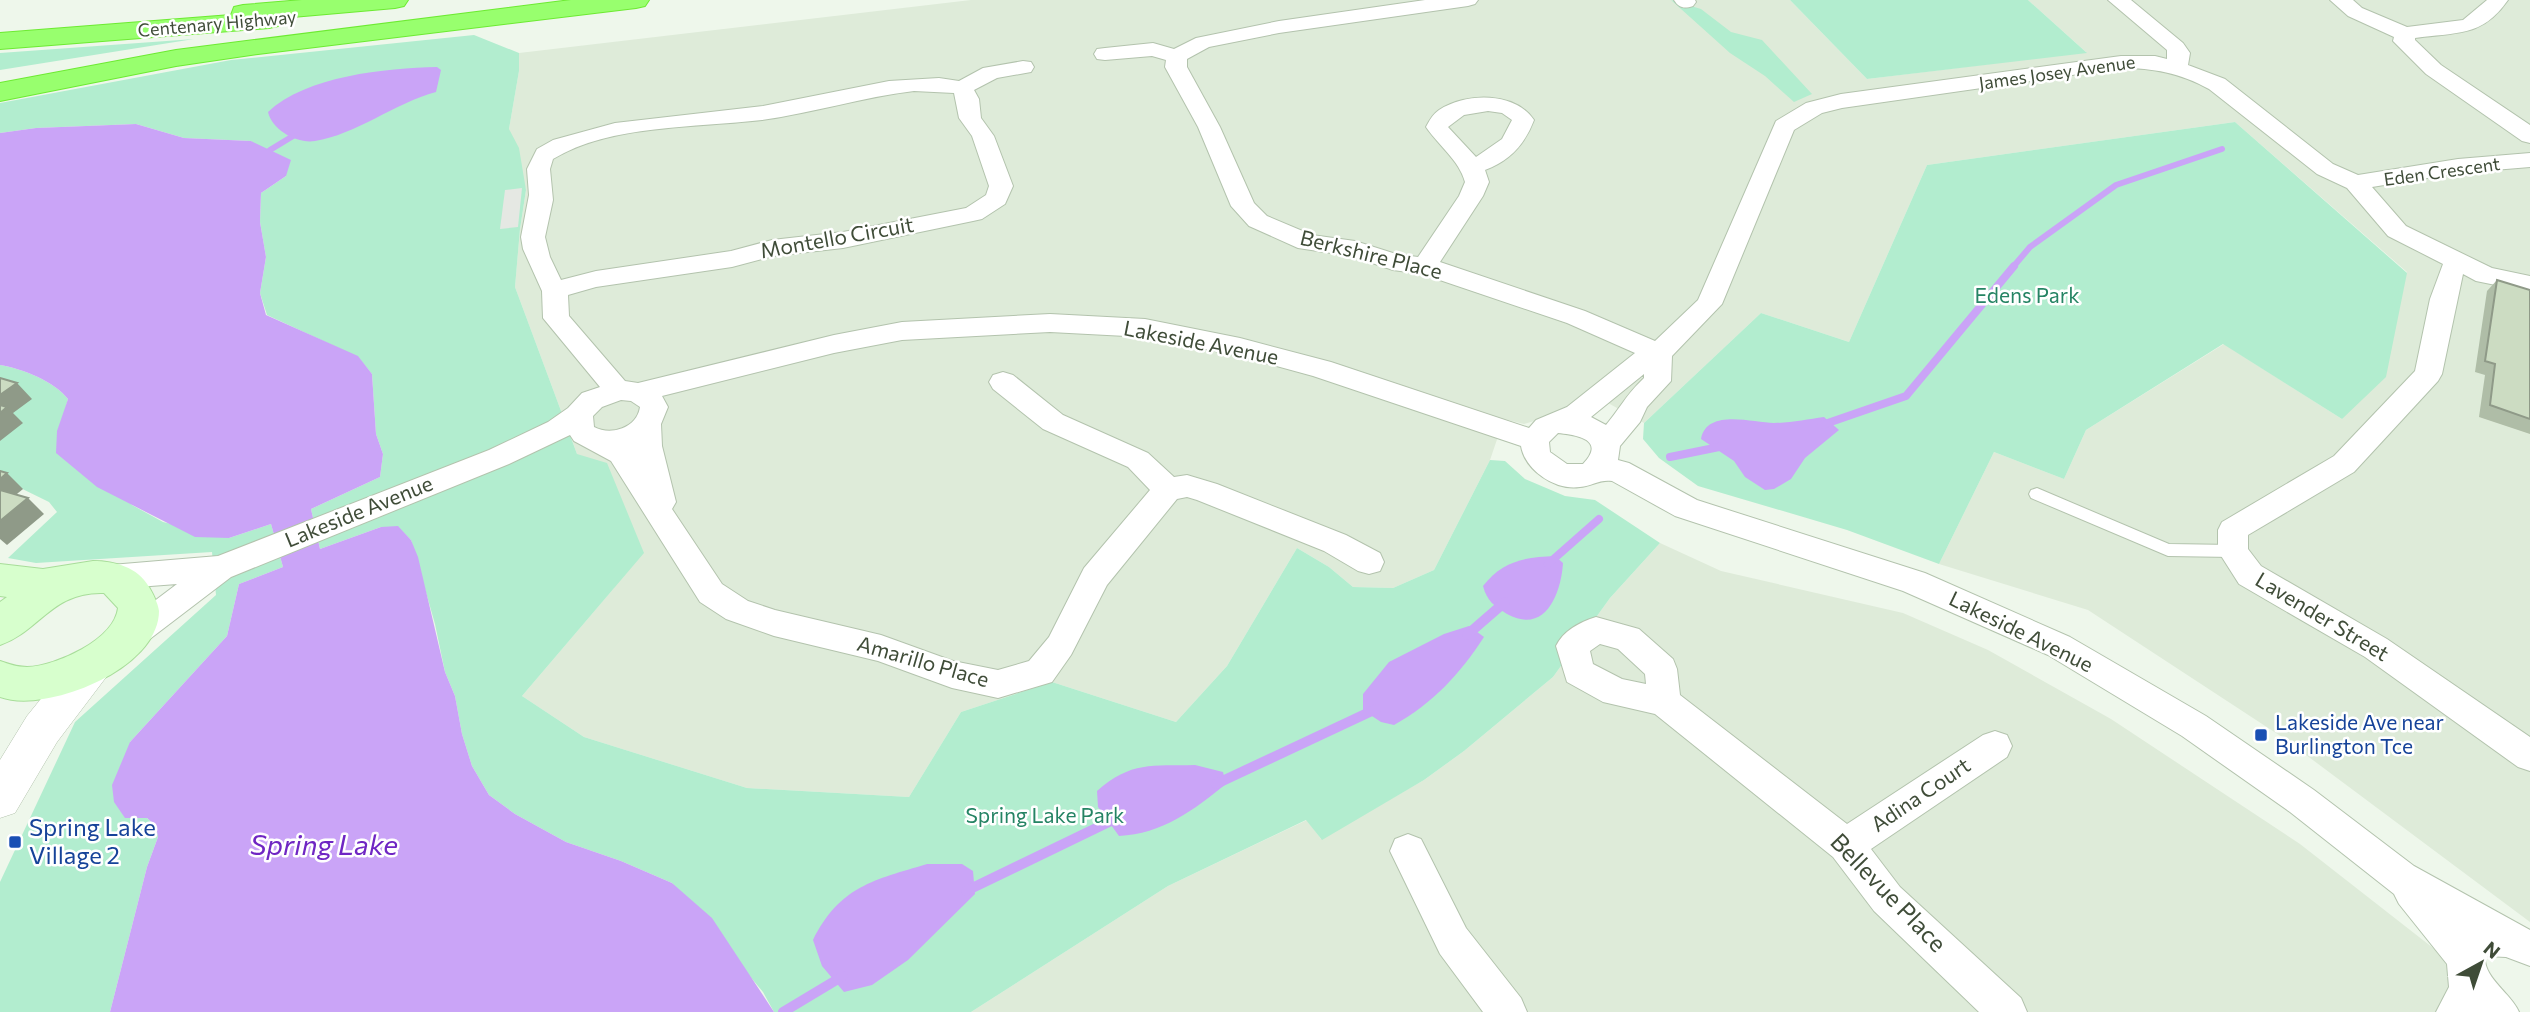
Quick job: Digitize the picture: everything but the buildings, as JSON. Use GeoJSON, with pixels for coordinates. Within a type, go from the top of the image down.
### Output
{"type":"FeatureCollection","features":[{"type":"Feature","properties":{"kind":"highway"},"geometry":{"type":"LineString","coordinates":[[0,23],[354,0]]}},
{"type":"Feature","properties":{"kind":"highway"},"geometry":{"type":"LineString","coordinates":[[369,0],[384,1]]}},
{"type":"Feature","properties":{"kind":"highway","name":"Centenary Highway"},"geometry":{"type":"LineString","coordinates":[[0,34],[395,0]]}},
{"type":"Feature","properties":{"kind":"highway","name":"Centenary Highway"},"geometry":{"type":"LineString","coordinates":[[0,41],[519,0]]}},
{"type":"Feature","properties":{"kind":"highway"},"geometry":{"type":"LineString","coordinates":[[0,92],[176,58],[258,46],[636,0]]}},
{"type":"Feature","properties":{"kind":"main road"},"geometry":{"type":"LineString","coordinates":[[0,580],[43,585],[93,578],[131,591],[137,601],[134,625],[109,653],[43,683],[8,683],[0,679]]}},
{"type":"Feature","properties":{"kind":"main road"},"geometry":{"type":"LineString","coordinates":[[0,628],[35,599],[93,578]]}},
{"type":"Feature","properties":{"kind":"street"},"geometry":{"type":"LineString","coordinates":[[1105,54],[1153,49],[1177,57],[1188,48],[1203,42],[1279,27],[1468,0]]}},
{"type":"Feature","properties":{"kind":"street"},"geometry":{"type":"LineString","coordinates":[[2118,0],[2176,47],[2179,53],[2177,67]]}},
{"type":"Feature","properties":{"kind":"street"},"geometry":{"type":"LineString","coordinates":[[2340,0],[2355,12],[2405,34],[2420,29],[2456,28],[2476,22],[2498,0]]}},
{"type":"Feature","properties":{"kind":"street"},"geometry":{"type":"LineString","coordinates":[[2405,34],[2404,41],[2414,55],[2530,136]]}},
{"type":"Feature","properties":{"kind":"street","name":"Berkshire Place"},"geometry":{"type":"LineString","coordinates":[[1177,57],[1176,67],[1180,79],[1209,127],[1242,206],[1258,220],[1307,242],[1355,249],[1394,262],[1425,266],[1576,317],[1659,353]]}},
{"type":"Feature","properties":{"kind":"street","name":"James Josey Avenue"},"geometry":{"type":"LineString","coordinates":[[1545,432],[1577,414],[1646,358],[1659,353],[1709,304],[1784,127],[1794,118],[1814,108],[1841,101],[2121,62],[2155,62],[2177,67],[2217,84],[2325,169],[2355,184],[2396,231],[2485,275],[2530,284]]}},
{"type":"Feature","properties":{"kind":"street"},"geometry":{"type":"LineString","coordinates":[[640,405],[586,357],[556,318],[555,290],[548,282],[533,238],[541,196],[537,170],[544,155],[563,144],[587,137],[696,118],[764,112],[841,95],[932,84],[962,88],[990,73],[1023,68]]}},
{"type":"Feature","properties":{"kind":"street","name":"Montello Circuit"},"geometry":{"type":"LineString","coordinates":[[555,290],[596,279],[732,259],[772,248],[843,240],[973,214],[996,199],[1001,186],[983,136],[970,118],[968,99],[962,88]]}},
{"type":"Feature","properties":{"kind":"street","name":"Eden Crescent"},"geometry":{"type":"LineString","coordinates":[[2355,184],[2458,166],[2530,160]]}},
{"type":"Feature","properties":{"kind":"street"},"geometry":{"type":"LineString","coordinates":[[1425,266],[1471,197],[1477,182],[1472,166]]}},
{"type":"Feature","properties":{"kind":"street"},"geometry":{"type":"LineString","coordinates":[[2233,551],[2233,530],[2344,464],[2428,374],[2443,299],[2450,274],[2457,262]]}},
{"type":"Feature","properties":{"kind":"street","name":"Lakeside Avenue"},"geometry":{"type":"LineString","coordinates":[[640,405],[703,396],[775,359],[834,344],[902,331],[1050,323],[1145,328],[1240,347],[1545,432]]}},
{"type":"Feature","properties":{"kind":"street"},"geometry":{"type":"LineString","coordinates":[[568,331],[589,426]]}},
{"type":"Feature","properties":{"kind":"street"},"geometry":{"type":"LineString","coordinates":[[1603,456],[1589,428],[1578,424],[1545,432],[1537,457],[1555,471],[1579,476],[1603,456],[1630,415],[1634,403],[1657,381],[1659,353]]}},
{"type":"Feature","properties":{"kind":"street"},"geometry":{"type":"LineString","coordinates":[[1003,382],[1053,422],[1138,460],[1168,489],[1187,486],[1208,492],[1335,543],[1369,562]]}},
{"type":"Feature","properties":{"kind":"street"},"geometry":{"type":"LineString","coordinates":[[589,426],[593,400],[640,405]]}},
{"type":"Feature","properties":{"kind":"street"},"geometry":{"type":"LineString","coordinates":[[589,426],[627,437],[640,405]]}},
{"type":"Feature","properties":{"kind":"street","name":"Amarillo Place"},"geometry":{"type":"LineString","coordinates":[[640,405],[665,519]]}},
{"type":"Feature","properties":{"kind":"street","name":"Lakeside Avenue"},"geometry":{"type":"LineString","coordinates":[[109,653],[227,565],[499,457],[589,426]]}},
{"type":"Feature","properties":{"kind":"street","name":"Amarillo Place"},"geometry":{"type":"LineString","coordinates":[[589,426],[621,454],[711,593],[737,610],[774,624],[881,648],[952,674],[998,684],[1040,672],[1060,646],[1095,577],[1168,489]]}},
{"type":"Feature","properties":{"kind":"street","name":"Lakeside Avenue"},"geometry":{"type":"LineString","coordinates":[[1603,456],[1619,471],[1686,508],[1914,582],[2059,646],[2194,726],[2302,801],[2401,878],[2518,943]]}},
{"type":"Feature","properties":{"kind":"street","name":"Lavender Street"},"geometry":{"type":"LineString","coordinates":[[2233,551],[2250,575],[2376,648],[2530,756]]}},
{"type":"Feature","properties":{"kind":"street","name":"Lakeside Avenue"},"geometry":{"type":"LineString","coordinates":[[93,578],[227,565]]}},
{"type":"Feature","properties":{"kind":"street"},"geometry":{"type":"LineString","coordinates":[[0,799],[42,729],[109,653]]}},
{"type":"Feature","properties":{"kind":"street","name":"Bellevue Place"},"geometry":{"type":"LineString","coordinates":[[1664,702],[1846,845],[1887,899],[2007,1012]]}},
{"type":"Feature","properties":{"kind":"street","name":"Adina Court"},"geometry":{"type":"LineString","coordinates":[[1846,845],[1995,746]]}},
{"type":"Feature","properties":{"kind":"street"},"geometry":{"type":"LineString","coordinates":[[1408,850],[1453,941],[1507,1012]]}},
{"type":"Feature","properties":{"kind":"street","name":"Lakeside Avenue"},"geometry":{"type":"LineString","coordinates":[[2401,878],[2464,963],[2472,985],[2499,1012]]}},
{"type":"Feature","properties":{"kind":"street"},"geometry":{"type":"LineString","coordinates":[[2456,1012],[2469,990],[2464,963],[2468,945],[2477,939],[2491,936],[2518,943]]}},
{"type":"Feature","properties":{"kind":"lane"},"geometry":{"type":"LineString","coordinates":[[2038,494],[2168,550],[2233,551]]}},
{"type":"Feature","properties":{"kind":"shaded area"},"geometry":{"type":"Polygon","coordinates":[[[971,0],[1790,0],[1867,79],[2086,52],[2028,0],[2530,0],[2530,922],[2282,737],[2088,610],[1939,564],[1994,452],[2064,479],[2086,430],[2224,344],[2342,419],[2407,272],[2235,122],[1927,165],[1849,342],[1761,313],[1644,423],[1590,393],[1555,415],[1524,424],[1504,419],[1490,460],[1434,570],[1393,588],[1353,587],[1329,567],[1297,548],[1227,666],[1176,722],[1052,682],[961,712],[909,797],[747,788],[584,737],[522,696],[614,588],[577,454],[515,287],[526,190],[509,129],[519,71],[519,53],[971,0]]]}},
{"type":"Feature","properties":{"kind":"shaded area"},"geometry":{"type":"Polygon","coordinates":[[[522,188],[518,227],[500,229],[505,190],[522,188]]]}},
{"type":"Feature","properties":{"kind":"shaded area"},"geometry":{"type":"Polygon","coordinates":[[[1660,543],[1721,571],[1903,613],[1988,650],[2111,719],[2300,844],[2515,1012],[971,1012],[1168,886],[1307,820],[1321,839],[1424,780],[1464,751],[1553,677],[1610,598],[1660,543]]]}},
{"type":"Feature","properties":{"kind":"green space"},"geometry":{"type":"Polygon","coordinates":[[[1671,0],[1701,9],[1731,32],[1762,40],[1812,94],[1794,102],[1765,76],[1730,53],[1671,0]]]}},
{"type":"Feature","properties":{"kind":"green space"},"geometry":{"type":"Polygon","coordinates":[[[1790,0],[2028,0],[2087,53],[1867,79],[1790,0]]]}},
{"type":"Feature","properties":{"kind":"green space","name":"Spring Lake Park"},"geometry":{"type":"Polygon","coordinates":[[[474,35],[519,53],[519,71],[509,129],[519,148],[526,190],[515,287],[577,454],[607,463],[644,553],[522,696],[584,737],[747,788],[909,797],[961,712],[1052,682],[1176,722],[1227,666],[1297,548],[1329,567],[1353,587],[1393,588],[1434,570],[1490,460],[1505,461],[1525,479],[1565,496],[1595,500],[1660,543],[1610,598],[1553,677],[1464,751],[1424,780],[1322,840],[1306,820],[1168,886],[971,1012],[774,1012],[763,992],[672,883],[621,861],[566,842],[515,814],[489,795],[472,766],[462,734],[455,696],[445,672],[435,624],[411,540],[398,527],[381,527],[320,549],[311,509],[380,477],[383,454],[376,434],[372,374],[358,357],[267,315],[260,293],[266,257],[260,222],[261,193],[286,176],[251,141],[184,138],[136,124],[36,128],[0,133],[0,103],[231,60],[474,35]]]}},
{"type":"Feature","properties":{"kind":"green space"},"geometry":{"type":"Polygon","coordinates":[[[194,39],[0,70],[0,53],[194,39]]]}},
{"type":"Feature","properties":{"kind":"green space","name":"Edens Park"},"geometry":{"type":"Polygon","coordinates":[[[2235,122],[2407,273],[2386,377],[2342,419],[2223,344],[2086,430],[2064,479],[1994,452],[1939,564],[1847,530],[1698,486],[1659,458],[1643,439],[1644,423],[1761,313],[1849,342],[1927,165],[2235,122]]]}},
{"type":"Feature","properties":{"kind":"green space"},"geometry":{"type":"Polygon","coordinates":[[[0,365],[37,377],[55,387],[68,399],[64,413],[132,505],[163,522],[229,538],[271,524],[283,567],[239,584],[227,636],[130,742],[147,818],[156,826],[158,837],[147,867],[110,1012],[0,1012],[0,882],[75,722],[216,595],[212,552],[36,563],[8,558],[57,512],[49,502],[0,478],[0,441],[7,418],[0,389],[0,365]]]}},
{"type":"Feature","properties":{"kind":"water"},"geometry":{"type":"Polygon","coordinates":[[[437,67],[441,70],[436,92],[405,103],[330,138],[308,141],[293,138],[280,130],[270,119],[268,112],[284,100],[325,82],[371,72],[437,67]]]}},
{"type":"Feature","properties":{"kind":"water","name":"Spring Lake"},"geometry":{"type":"Polygon","coordinates":[[[136,124],[184,138],[251,141],[291,160],[286,176],[261,193],[260,222],[266,257],[260,293],[266,315],[358,356],[372,374],[376,434],[383,454],[380,477],[311,509],[320,549],[381,527],[398,526],[411,540],[418,557],[445,672],[455,696],[462,734],[472,766],[489,795],[515,814],[566,842],[621,861],[672,883],[712,918],[774,1012],[110,1012],[147,867],[158,837],[156,826],[147,818],[125,818],[114,802],[112,785],[130,742],[227,636],[239,584],[283,567],[271,524],[229,538],[195,537],[97,487],[56,453],[57,431],[68,399],[55,387],[37,377],[0,365],[0,133],[36,128],[136,124]]]}},
{"type":"Feature","properties":{"kind":"water"},"geometry":{"type":"Polygon","coordinates":[[[1824,417],[1839,430],[1805,458],[1791,479],[1774,489],[1765,490],[1745,477],[1734,461],[1701,439],[1705,429],[1721,420],[1780,423],[1824,417]]]}},
{"type":"Feature","properties":{"kind":"water"},"geometry":{"type":"Polygon","coordinates":[[[1555,556],[1563,563],[1562,575],[1554,598],[1541,615],[1532,619],[1520,619],[1502,611],[1489,599],[1483,586],[1498,571],[1524,559],[1555,556]]]}},
{"type":"Feature","properties":{"kind":"water"},"geometry":{"type":"Polygon","coordinates":[[[1469,626],[1484,637],[1455,675],[1421,707],[1394,725],[1381,722],[1363,710],[1363,694],[1389,662],[1444,634],[1469,626]]]}},
{"type":"Feature","properties":{"kind":"water"},"geometry":{"type":"Polygon","coordinates":[[[1195,765],[1223,772],[1226,784],[1202,803],[1163,826],[1119,836],[1098,807],[1097,791],[1121,774],[1143,767],[1195,765]]]}},
{"type":"Feature","properties":{"kind":"water"},"geometry":{"type":"Polygon","coordinates":[[[927,864],[962,864],[973,871],[975,894],[908,960],[872,985],[844,992],[822,966],[813,940],[823,922],[847,896],[860,888],[927,864]]]}},
{"type":"Feature","properties":{"kind":"waterway"},"geometry":{"type":"LineString","coordinates":[[270,150],[293,136]]}},
{"type":"Feature","properties":{"kind":"waterway"},"geometry":{"type":"LineString","coordinates":[[2013,267],[2030,247],[2116,185],[2222,149]]}},
{"type":"Feature","properties":{"kind":"waterway"},"geometry":{"type":"LineString","coordinates":[[1822,425],[1906,396],[2014,266]]}},
{"type":"Feature","properties":{"kind":"waterway"},"geometry":{"type":"LineString","coordinates":[[1670,457],[1724,446]]}},
{"type":"Feature","properties":{"kind":"waterway"},"geometry":{"type":"LineString","coordinates":[[1548,564],[1599,519]]}},
{"type":"Feature","properties":{"kind":"waterway"},"geometry":{"type":"LineString","coordinates":[[1467,635],[1505,602]]}},
{"type":"Feature","properties":{"kind":"waterway"},"geometry":{"type":"LineString","coordinates":[[1216,784],[1376,709]]}},
{"type":"Feature","properties":{"kind":"waterway"},"geometry":{"type":"LineString","coordinates":[[966,891],[1115,819]]}},
{"type":"Feature","properties":{"kind":"waterway"},"geometry":{"type":"LineString","coordinates":[[783,1012],[843,976]]}},
{"type":"Feature","properties":{"kind":"place","name":"Lakeside Ave near Burlington Tce"},"geometry":{"type":"Point","coordinates":[2261,735]}},
{"type":"Feature","properties":{"kind":"place","name":"Spring Lake Village 2"},"geometry":{"type":"Point","coordinates":[15,842]}}]}
